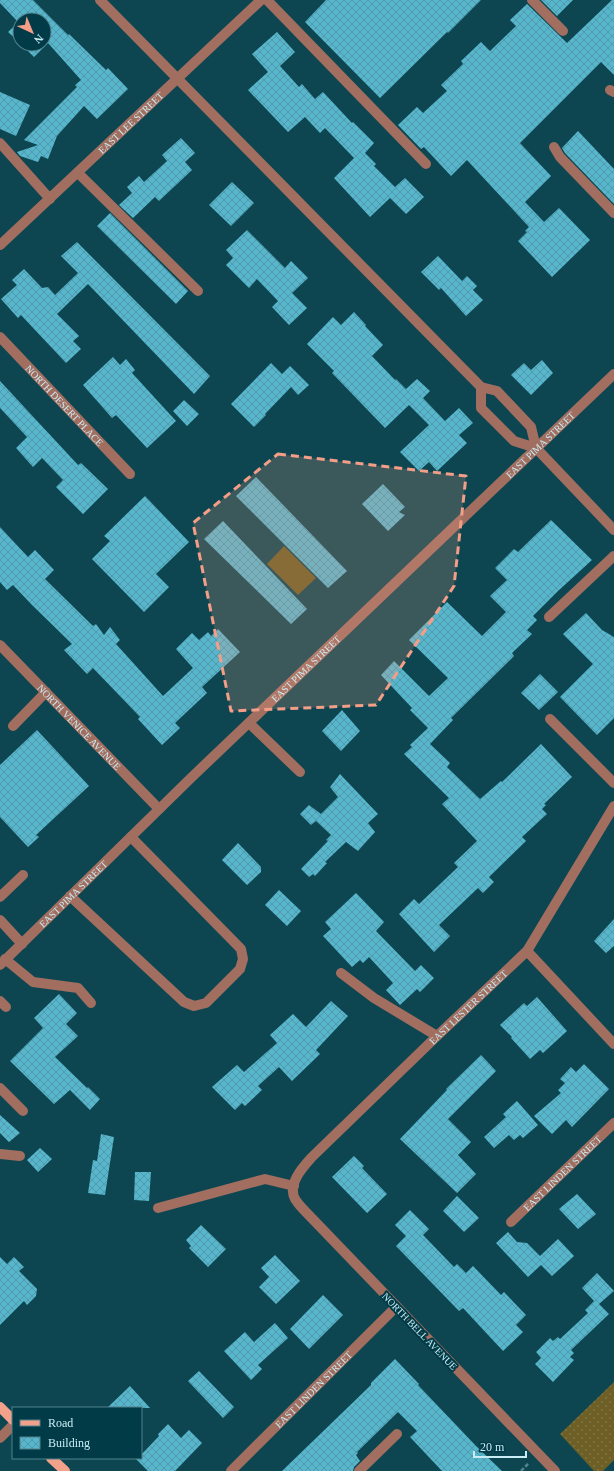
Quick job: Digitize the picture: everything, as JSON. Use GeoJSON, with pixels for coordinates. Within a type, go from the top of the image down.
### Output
{"type":"FeatureCollection","features":[{"type":"Feature","properties":{"kind":"main road"},"geometry":{"type":"LineString","coordinates":[[0,1407],[12,1419]]}},
{"type":"Feature","properties":{"kind":"main road"},"geometry":{"type":"LineString","coordinates":[[53,1459],[65,1471]]}},
{"type":"Feature","properties":{"kind":"street"},"geometry":{"type":"LineString","coordinates":[[100,0],[480,387],[496,391],[531,427],[536,448]]}},
{"type":"Feature","properties":{"kind":"street","name":"EAST LEE STREET"},"geometry":{"type":"LineString","coordinates":[[0,245],[261,0]]}},
{"type":"Feature","properties":{"kind":"street"},"geometry":{"type":"LineString","coordinates":[[267,0],[426,164]]}},
{"type":"Feature","properties":{"kind":"street"},"geometry":{"type":"LineString","coordinates":[[532,0],[563,31]]}},
{"type":"Feature","properties":{"kind":"street"},"geometry":{"type":"LineString","coordinates":[[0,143],[50,199]]}},
{"type":"Feature","properties":{"kind":"street"},"geometry":{"type":"LineString","coordinates":[[554,147],[560,157],[614,213]]}},
{"type":"Feature","properties":{"kind":"street"},"geometry":{"type":"LineString","coordinates":[[78,173],[198,291]]}},
{"type":"Feature","properties":{"kind":"street","name":"NORTH DESERT PLACE"},"geometry":{"type":"LineString","coordinates":[[0,337],[130,474]]}},
{"type":"Feature","properties":{"kind":"street","name":"EAST PIMA STREET"},"geometry":{"type":"LineString","coordinates":[[3,962],[159,808],[614,374]]}},
{"type":"Feature","properties":{"kind":"street"},"geometry":{"type":"LineString","coordinates":[[480,387],[481,408],[514,441],[536,448],[614,530]]}},
{"type":"Feature","properties":{"kind":"street"},"geometry":{"type":"LineString","coordinates":[[549,617],[614,556]]}},
{"type":"Feature","properties":{"kind":"street","name":"NORTH VENICE AVENUE"},"geometry":{"type":"LineString","coordinates":[[0,645],[159,808]]}},
{"type":"Feature","properties":{"kind":"street"},"geometry":{"type":"LineString","coordinates":[[13,726],[46,692]]}},
{"type":"Feature","properties":{"kind":"street"},"geometry":{"type":"LineString","coordinates":[[550,719],[614,783]]}},
{"type":"Feature","properties":{"kind":"street"},"geometry":{"type":"LineString","coordinates":[[249,723],[300,772]]}},
{"type":"Feature","properties":{"kind":"street","name":"EAST LESTER STREET"},"geometry":{"type":"LineString","coordinates":[[294,1186],[301,1170],[312,1157],[437,1036],[528,951],[614,806]]}},
{"type":"Feature","properties":{"kind":"street"},"geometry":{"type":"LineString","coordinates":[[70,896],[184,1002],[194,1006],[206,1003],[240,969],[243,959],[241,949],[131,836]]}},
{"type":"Feature","properties":{"kind":"street"},"geometry":{"type":"LineString","coordinates":[[0,897],[23,875]]}},
{"type":"Feature","properties":{"kind":"street"},"geometry":{"type":"LineString","coordinates":[[0,920],[22,944]]}},
{"type":"Feature","properties":{"kind":"street"},"geometry":{"type":"LineString","coordinates":[[528,951],[614,1044]]}},
{"type":"Feature","properties":{"kind":"street"},"geometry":{"type":"LineString","coordinates":[[3,962],[34,982],[78,988],[91,1003]]}},
{"type":"Feature","properties":{"kind":"street"},"geometry":{"type":"LineString","coordinates":[[341,973],[374,998],[437,1036]]}},
{"type":"Feature","properties":{"kind":"street"},"geometry":{"type":"LineString","coordinates":[[0,1088],[23,1111]]}},
{"type":"Feature","properties":{"kind":"street","name":"EAST LINDEN STREET"},"geometry":{"type":"LineString","coordinates":[[511,1222],[614,1123]]}},
{"type":"Feature","properties":{"kind":"street"},"geometry":{"type":"LineString","coordinates":[[0,1154],[20,1156]]}},
{"type":"Feature","properties":{"kind":"street"},"geometry":{"type":"LineString","coordinates":[[158,1208],[264,1179],[294,1186]]}},
{"type":"Feature","properties":{"kind":"street","name":"NORTH BELL AVENUE"},"geometry":{"type":"LineString","coordinates":[[294,1186],[294,1198],[303,1209],[556,1471]]}},
{"type":"Feature","properties":{"kind":"street","name":"EAST LINDEN STREET"},"geometry":{"type":"LineString","coordinates":[[231,1471],[396,1307]]}},
{"type":"Feature","properties":{"kind":"street"},"geometry":{"type":"LineString","coordinates":[[0,1438],[12,1426]]}},
{"type":"Feature","properties":{"kind":"street"},"geometry":{"type":"LineString","coordinates":[[359,1471],[397,1434]]}},
{"type":"Feature","properties":{"kind":"highlighted area"},"geometry":{"type":"Polygon","coordinates":[[[278,454],[466,476],[454,586],[376,705],[231,711],[193,523],[278,454]]]}},
{"type":"Feature","properties":{"kind":"shaded area"},"geometry":{"type":"Polygon","coordinates":[[[284,546],[316,578],[298,595],[267,564],[284,546]]]}},
{"type":"Feature","properties":{"kind":"shaded area"},"geometry":{"type":"Polygon","coordinates":[[[614,1382],[614,1460],[603,1471],[594,1471],[560,1434],[614,1382]]]}},
{"type":"Feature","properties":{"kind":"building"},"geometry":{"type":"Polygon","coordinates":[[[0,0],[33,0],[45,12],[12,12],[12,16],[0,3],[0,0]]]}},
{"type":"Feature","properties":{"kind":"building"},"geometry":{"type":"Polygon","coordinates":[[[326,0],[481,0],[380,98],[305,22],[326,0]]]}},
{"type":"Feature","properties":{"kind":"building"},"geometry":{"type":"Polygon","coordinates":[[[541,0],[573,0],[557,16],[541,0]]]}},
{"type":"Feature","properties":{"kind":"building"},"geometry":{"type":"Polygon","coordinates":[[[612,0],[614,0],[614,75],[601,62],[520,143],[551,176],[525,202],[544,222],[559,208],[590,240],[552,277],[518,241],[527,232],[525,231],[529,227],[467,160],[451,176],[424,147],[421,149],[398,125],[417,107],[423,113],[447,91],[441,85],[463,64],[461,61],[481,42],[490,51],[516,26],[510,20],[527,4],[567,43],[612,0]]]}},
{"type":"Feature","properties":{"kind":"building"},"geometry":{"type":"Polygon","coordinates":[[[52,19],[106,70],[108,68],[128,89],[97,119],[84,106],[57,136],[48,159],[41,156],[38,162],[20,156],[17,152],[38,145],[24,140],[77,87],[75,85],[81,80],[52,47],[52,19]]]}},
{"type":"Feature","properties":{"kind":"building"},"geometry":{"type":"Polygon","coordinates":[[[12,28],[12,36],[8,32],[12,28]]]}},
{"type":"Feature","properties":{"kind":"building"},"geometry":{"type":"Polygon","coordinates":[[[277,32],[295,52],[280,66],[299,87],[302,84],[315,99],[323,92],[352,123],[353,122],[374,143],[365,153],[376,164],[374,166],[395,187],[405,178],[424,197],[406,214],[390,198],[370,217],[334,178],[354,158],[325,128],[320,133],[305,117],[288,132],[248,90],[268,72],[252,54],[277,32]]]}},
{"type":"Feature","properties":{"kind":"building"},"geometry":{"type":"Polygon","coordinates":[[[29,52],[39,52],[34,57],[29,52]]]}},
{"type":"Feature","properties":{"kind":"building"},"geometry":{"type":"Polygon","coordinates":[[[0,92],[30,105],[16,136],[0,129],[0,92]]]}},
{"type":"Feature","properties":{"kind":"building"},"geometry":{"type":"Polygon","coordinates":[[[578,131],[614,169],[614,204],[565,153],[562,148],[578,131]]]}},
{"type":"Feature","properties":{"kind":"building"},"geometry":{"type":"Polygon","coordinates":[[[181,138],[195,153],[185,162],[192,170],[159,201],[155,197],[133,218],[119,205],[132,193],[127,187],[139,176],[144,182],[167,161],[162,155],[181,138]]]}},
{"type":"Feature","properties":{"kind":"building"},"geometry":{"type":"Polygon","coordinates":[[[232,182],[254,203],[231,226],[209,205],[232,182]]]}},
{"type":"Feature","properties":{"kind":"building"},"geometry":{"type":"Polygon","coordinates":[[[110,213],[188,291],[176,304],[97,226],[110,213]]]}},
{"type":"Feature","properties":{"kind":"building"},"geometry":{"type":"Polygon","coordinates":[[[247,230],[285,268],[291,261],[308,278],[292,293],[307,308],[289,325],[272,307],[278,301],[257,279],[249,288],[226,265],[233,258],[226,250],[247,230]]]}},
{"type":"Feature","properties":{"kind":"building"},"geometry":{"type":"Polygon","coordinates":[[[77,242],[210,376],[194,394],[88,284],[57,314],[79,336],[73,341],[81,349],[66,363],[21,315],[18,318],[1,299],[17,285],[12,280],[24,269],[42,288],[48,287],[55,295],[78,273],[61,256],[77,242]]]}},
{"type":"Feature","properties":{"kind":"building"},"geometry":{"type":"Polygon","coordinates":[[[438,256],[462,281],[467,276],[477,286],[473,290],[483,300],[466,316],[441,288],[439,290],[421,272],[438,256]]]}},
{"type":"Feature","properties":{"kind":"building"},"geometry":{"type":"Polygon","coordinates":[[[354,312],[383,345],[372,356],[395,380],[396,379],[406,389],[417,379],[430,391],[423,398],[445,421],[459,408],[473,423],[459,435],[467,443],[437,471],[429,462],[419,471],[400,452],[429,425],[409,405],[385,428],[332,373],[334,371],[307,344],[333,317],[341,325],[354,312]]]}},
{"type":"Feature","properties":{"kind":"building"},"geometry":{"type":"Polygon","coordinates":[[[113,357],[120,365],[126,359],[135,370],[132,373],[176,421],[147,448],[116,415],[112,418],[83,385],[113,357]]]}},
{"type":"Feature","properties":{"kind":"building"},"geometry":{"type":"Polygon","coordinates":[[[542,360],[553,373],[531,395],[511,375],[524,363],[531,370],[542,360]]]}},
{"type":"Feature","properties":{"kind":"building"},"geometry":{"type":"Polygon","coordinates":[[[271,363],[282,374],[290,366],[309,385],[298,395],[291,387],[254,427],[231,404],[271,363]]]}},
{"type":"Feature","properties":{"kind":"building"},"geometry":{"type":"Polygon","coordinates":[[[0,381],[78,465],[81,463],[108,489],[83,514],[56,487],[63,480],[42,458],[33,467],[16,448],[27,437],[0,408],[0,381]]]}},
{"type":"Feature","properties":{"kind":"building"},"geometry":{"type":"Polygon","coordinates":[[[184,400],[199,414],[187,426],[173,411],[184,400]]]}},
{"type":"Feature","properties":{"kind":"building"},"geometry":{"type":"Polygon","coordinates":[[[256,477],[347,571],[328,588],[236,496],[256,477]]]}},
{"type":"Feature","properties":{"kind":"building"},"geometry":{"type":"Polygon","coordinates":[[[383,484],[405,507],[399,512],[405,515],[388,531],[362,504],[383,484]]]}},
{"type":"Feature","properties":{"kind":"building"},"geometry":{"type":"Polygon","coordinates":[[[145,496],[189,542],[156,574],[169,587],[144,612],[92,559],[110,541],[104,536],[145,496]]]}},
{"type":"Feature","properties":{"kind":"building"},"geometry":{"type":"Polygon","coordinates":[[[551,520],[592,560],[533,616],[537,620],[527,630],[532,634],[512,653],[514,656],[451,718],[453,720],[430,744],[450,763],[447,767],[480,799],[501,781],[502,782],[541,744],[572,777],[544,804],[546,805],[542,809],[547,814],[522,837],[526,841],[489,877],[494,882],[483,893],[478,888],[439,925],[450,936],[434,952],[399,914],[414,899],[419,904],[458,867],[454,863],[477,841],[442,804],[449,798],[404,754],[412,747],[410,745],[428,728],[410,710],[412,708],[381,675],[394,661],[429,696],[448,678],[409,640],[447,602],[482,636],[506,612],[490,596],[507,580],[495,568],[514,549],[518,552],[551,520]]]}},
{"type":"Feature","properties":{"kind":"building"},"geometry":{"type":"Polygon","coordinates":[[[223,521],[307,609],[291,624],[204,539],[223,521]]]}},
{"type":"Feature","properties":{"kind":"building"},"geometry":{"type":"Polygon","coordinates":[[[0,527],[28,557],[35,550],[54,570],[45,579],[93,626],[96,624],[104,635],[110,627],[120,640],[116,644],[163,696],[193,668],[176,649],[192,633],[199,640],[208,632],[211,636],[218,629],[240,652],[202,687],[207,693],[175,723],[180,728],[162,745],[138,719],[140,717],[93,668],[87,674],[64,650],[72,644],[13,585],[7,590],[0,582],[0,527]]]}},
{"type":"Feature","properties":{"kind":"building"},"geometry":{"type":"Polygon","coordinates":[[[586,613],[602,630],[614,637],[614,718],[597,735],[560,697],[593,664],[563,634],[586,613]]]}},
{"type":"Feature","properties":{"kind":"building"},"geometry":{"type":"Polygon","coordinates":[[[540,674],[558,692],[539,710],[521,693],[540,674]]]}},
{"type":"Feature","properties":{"kind":"building"},"geometry":{"type":"Polygon","coordinates":[[[342,710],[360,731],[341,751],[322,731],[342,710]]]}},
{"type":"Feature","properties":{"kind":"building"},"geometry":{"type":"Polygon","coordinates":[[[37,730],[89,786],[36,835],[39,837],[28,847],[0,817],[0,765],[37,730]]]}},
{"type":"Feature","properties":{"kind":"building"},"geometry":{"type":"Polygon","coordinates":[[[340,774],[378,814],[368,823],[375,832],[358,851],[346,842],[325,862],[327,863],[315,876],[313,874],[309,877],[301,869],[328,841],[326,840],[331,835],[316,821],[311,825],[300,814],[309,805],[321,814],[338,797],[330,787],[340,774]]]}},
{"type":"Feature","properties":{"kind":"building"},"geometry":{"type":"Polygon","coordinates":[[[238,843],[261,867],[261,872],[247,885],[222,860],[238,843]]]}},
{"type":"Feature","properties":{"kind":"building"},"geometry":{"type":"Polygon","coordinates":[[[279,890],[301,911],[287,926],[265,905],[279,890]]]}},
{"type":"Feature","properties":{"kind":"building"},"geometry":{"type":"Polygon","coordinates":[[[356,893],[384,922],[376,931],[415,971],[421,965],[434,978],[420,992],[417,989],[400,1005],[386,990],[393,983],[369,957],[363,963],[360,960],[352,967],[323,936],[331,929],[325,922],[356,893]]]}},
{"type":"Feature","properties":{"kind":"building"},"geometry":{"type":"Polygon","coordinates":[[[614,919],[614,946],[606,953],[594,941],[614,919]]]}},
{"type":"Feature","properties":{"kind":"building"},"geometry":{"type":"Polygon","coordinates":[[[59,994],[77,1013],[66,1024],[78,1036],[55,1057],[100,1099],[90,1110],[70,1090],[54,1104],[10,1061],[43,1028],[34,1018],[59,994]]]}},
{"type":"Feature","properties":{"kind":"building"},"geometry":{"type":"Polygon","coordinates":[[[537,997],[567,1031],[543,1053],[540,1050],[530,1059],[500,1025],[524,1003],[527,1006],[537,997]]]}},
{"type":"Feature","properties":{"kind":"building"},"geometry":{"type":"Polygon","coordinates":[[[331,1001],[348,1016],[316,1050],[320,1054],[292,1081],[279,1067],[258,1086],[262,1090],[245,1106],[242,1103],[235,1110],[212,1087],[237,1065],[244,1072],[277,1043],[270,1035],[293,1014],[306,1027],[331,1001]]]}},
{"type":"Feature","properties":{"kind":"building"},"geometry":{"type":"Polygon","coordinates":[[[481,1055],[496,1071],[448,1119],[471,1142],[458,1155],[476,1174],[457,1193],[400,1139],[447,1090],[446,1089],[481,1055]]]}},
{"type":"Feature","properties":{"kind":"building"},"geometry":{"type":"Polygon","coordinates":[[[584,1064],[609,1089],[572,1127],[566,1120],[552,1134],[534,1116],[561,1093],[558,1090],[565,1083],[560,1079],[571,1067],[576,1072],[584,1064]]]}},
{"type":"Feature","properties":{"kind":"building"},"geometry":{"type":"Polygon","coordinates":[[[517,1101],[538,1125],[523,1138],[520,1135],[514,1140],[509,1135],[494,1148],[484,1137],[506,1117],[503,1114],[517,1101]]]}},
{"type":"Feature","properties":{"kind":"building"},"geometry":{"type":"Polygon","coordinates":[[[0,1115],[20,1133],[9,1142],[0,1133],[0,1115]]]}},
{"type":"Feature","properties":{"kind":"building"},"geometry":{"type":"Polygon","coordinates":[[[101,1134],[114,1137],[105,1195],[88,1193],[93,1160],[97,1161],[101,1134]]]}},
{"type":"Feature","properties":{"kind":"building"},"geometry":{"type":"Polygon","coordinates":[[[40,1148],[52,1159],[38,1172],[27,1160],[40,1148]]]}},
{"type":"Feature","properties":{"kind":"building"},"geometry":{"type":"Polygon","coordinates":[[[354,1156],[364,1166],[362,1168],[387,1194],[367,1213],[332,1177],[354,1156]]]}},
{"type":"Feature","properties":{"kind":"building"},"geometry":{"type":"Polygon","coordinates":[[[135,1172],[151,1172],[149,1201],[134,1200],[135,1172]]]}},
{"type":"Feature","properties":{"kind":"building"},"geometry":{"type":"Polygon","coordinates":[[[577,1194],[596,1214],[578,1229],[559,1209],[577,1194]]]}},
{"type":"Feature","properties":{"kind":"building"},"geometry":{"type":"Polygon","coordinates":[[[457,1196],[479,1218],[464,1232],[443,1211],[457,1196]]]}},
{"type":"Feature","properties":{"kind":"building"},"geometry":{"type":"Polygon","coordinates":[[[410,1210],[429,1229],[423,1235],[454,1267],[457,1264],[466,1273],[473,1266],[501,1295],[504,1292],[526,1315],[516,1325],[523,1332],[503,1351],[463,1308],[459,1311],[396,1246],[406,1236],[395,1225],[410,1210]]]}},
{"type":"Feature","properties":{"kind":"building"},"geometry":{"type":"Polygon","coordinates":[[[201,1225],[226,1249],[208,1267],[189,1248],[191,1246],[186,1240],[201,1225]]]}},
{"type":"Feature","properties":{"kind":"building"},"geometry":{"type":"Polygon","coordinates":[[[508,1232],[517,1242],[527,1243],[540,1256],[558,1239],[574,1256],[552,1276],[541,1265],[528,1277],[496,1243],[508,1232]]]}},
{"type":"Feature","properties":{"kind":"building"},"geometry":{"type":"Polygon","coordinates":[[[275,1255],[300,1281],[276,1304],[259,1287],[269,1277],[261,1268],[275,1255]]]}},
{"type":"Feature","properties":{"kind":"building"},"geometry":{"type":"Polygon","coordinates":[[[0,1257],[7,1264],[14,1257],[24,1267],[19,1271],[37,1289],[36,1296],[27,1305],[24,1301],[0,1325],[0,1257]]]}},
{"type":"Feature","properties":{"kind":"building"},"geometry":{"type":"Polygon","coordinates":[[[597,1273],[614,1291],[599,1304],[609,1314],[571,1350],[574,1353],[570,1357],[574,1360],[553,1382],[535,1364],[541,1358],[536,1352],[550,1338],[553,1341],[558,1337],[560,1339],[588,1313],[585,1310],[594,1301],[582,1288],[597,1273]]]}},
{"type":"Feature","properties":{"kind":"building"},"geometry":{"type":"Polygon","coordinates":[[[323,1295],[343,1315],[309,1349],[290,1329],[323,1295]]]}},
{"type":"Feature","properties":{"kind":"building"},"geometry":{"type":"Polygon","coordinates":[[[275,1323],[288,1338],[258,1365],[262,1369],[251,1380],[224,1351],[245,1332],[254,1342],[275,1323]]]}},
{"type":"Feature","properties":{"kind":"building"},"geometry":{"type":"Polygon","coordinates":[[[395,1359],[476,1446],[502,1471],[442,1471],[410,1437],[417,1431],[398,1412],[357,1452],[358,1453],[356,1455],[360,1461],[354,1467],[353,1471],[282,1471],[371,1385],[371,1383],[395,1359]]]}},
{"type":"Feature","properties":{"kind":"building"},"geometry":{"type":"Polygon","coordinates":[[[199,1371],[234,1407],[223,1418],[188,1381],[199,1371]]]}},
{"type":"Feature","properties":{"kind":"building"},"geometry":{"type":"Polygon","coordinates":[[[130,1386],[150,1408],[142,1407],[108,1407],[130,1386]]]}},
{"type":"Feature","properties":{"kind":"building"},"geometry":{"type":"Polygon","coordinates":[[[168,1424],[181,1438],[189,1430],[202,1443],[175,1471],[148,1471],[136,1459],[142,1459],[142,1454],[159,1436],[158,1434],[168,1424]]]}}]}
